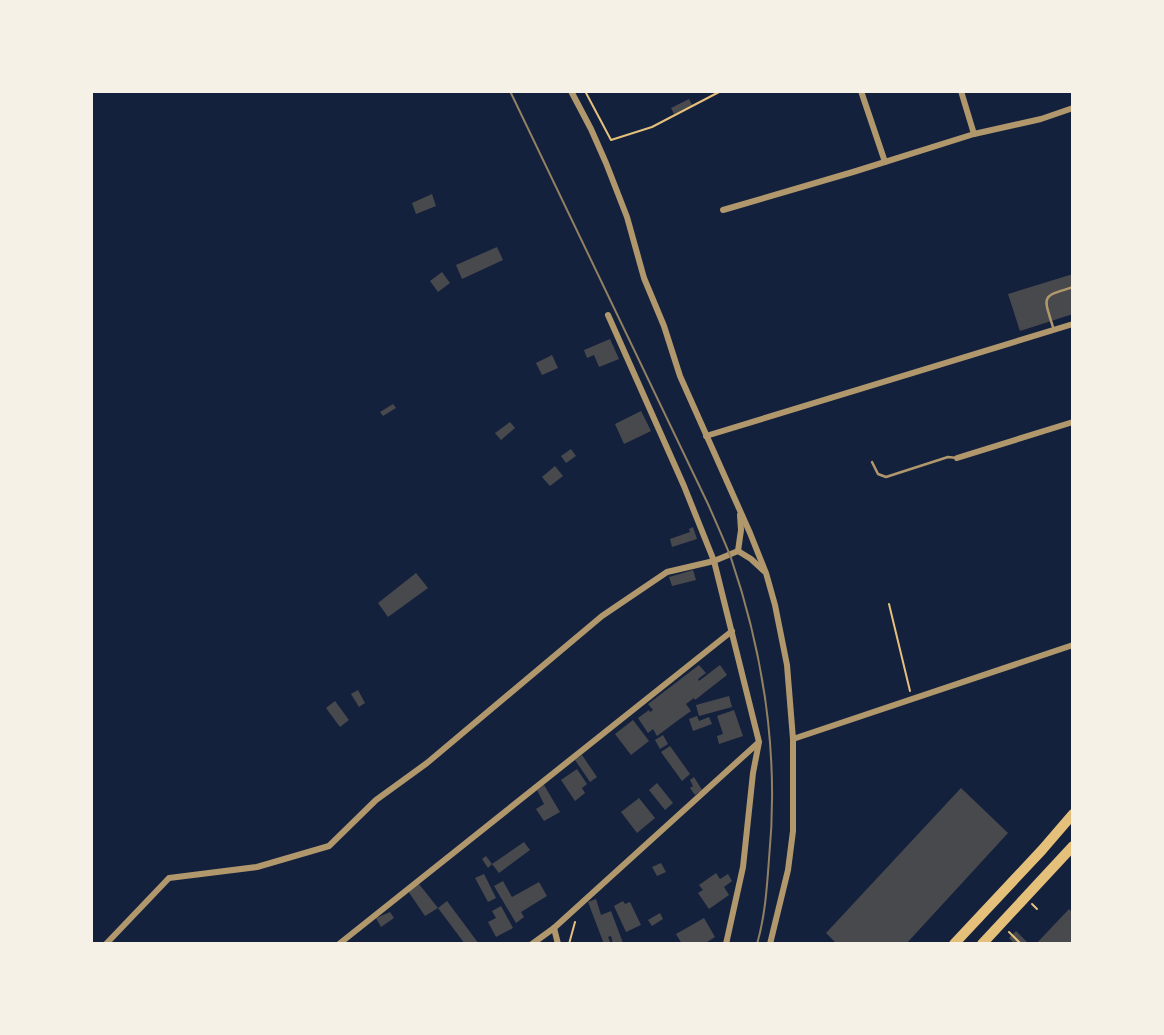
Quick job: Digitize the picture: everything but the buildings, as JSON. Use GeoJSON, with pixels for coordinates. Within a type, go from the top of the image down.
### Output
{"type":"FeatureCollection","features":[{"type":"Feature","properties":{"kind":"highway"},"geometry":{"type":"LineString","coordinates":[[954,944],[1073,814]]}},
{"type":"Feature","properties":{"kind":"highway"},"geometry":{"type":"LineString","coordinates":[[982,944],[1073,846]]}},
{"type":"Feature","properties":{"kind":"street"},"geometry":{"type":"LineString","coordinates":[[570,91],[591,129],[627,217],[644,278],[664,326],[680,376],[750,533],[766,573],[780,625],[788,666],[793,739],[793,831],[788,870],[770,944]]}},
{"type":"Feature","properties":{"kind":"street"},"geometry":{"type":"LineString","coordinates":[[861,91],[885,162]]}},
{"type":"Feature","properties":{"kind":"street"},"geometry":{"type":"LineString","coordinates":[[961,91],[974,134]]}},
{"type":"Feature","properties":{"kind":"street"},"geometry":{"type":"LineString","coordinates":[[723,210],[974,134],[1073,108]]}},
{"type":"Feature","properties":{"kind":"street"},"geometry":{"type":"LineString","coordinates":[[607,315],[684,486],[714,561],[759,742],[753,772],[743,867],[726,944]]}},
{"type":"Feature","properties":{"kind":"street"},"geometry":{"type":"LineString","coordinates":[[706,436],[1073,324]]}},
{"type":"Feature","properties":{"kind":"street"},"geometry":{"type":"LineString","coordinates":[[957,458],[1073,422]]}},
{"type":"Feature","properties":{"kind":"street"},"geometry":{"type":"LineString","coordinates":[[738,551],[741,530],[739,510]]}},
{"type":"Feature","properties":{"kind":"street"},"geometry":{"type":"LineString","coordinates":[[106,944],[169,878],[257,867],[329,846],[376,800],[427,762],[602,616],[667,572],[714,561],[738,551]]}},
{"type":"Feature","properties":{"kind":"street"},"geometry":{"type":"LineString","coordinates":[[738,551],[766,573]]}},
{"type":"Feature","properties":{"kind":"street"},"geometry":{"type":"LineString","coordinates":[[339,944],[732,631]]}},
{"type":"Feature","properties":{"kind":"street"},"geometry":{"type":"LineString","coordinates":[[793,739],[1073,645]]}},
{"type":"Feature","properties":{"kind":"street"},"geometry":{"type":"LineString","coordinates":[[532,944],[554,928],[759,742]]}},
{"type":"Feature","properties":{"kind":"street"},"geometry":{"type":"LineString","coordinates":[[554,928],[558,944]]}},
{"type":"Feature","properties":{"kind":"lane"},"geometry":{"type":"LineString","coordinates":[[1054,330],[1046,299],[1050,294],[1073,287]]}},
{"type":"Feature","properties":{"kind":"lane"},"geometry":{"type":"LineString","coordinates":[[872,462],[878,474],[886,477],[948,457],[957,458]]}},
{"type":"Feature","properties":{"kind":"path"},"geometry":{"type":"LineString","coordinates":[[585,91],[611,140],[652,127],[721,91]]}},
{"type":"Feature","properties":{"kind":"path"},"geometry":{"type":"LineString","coordinates":[[889,604],[912,699]]}},
{"type":"Feature","properties":{"kind":"path"},"geometry":{"type":"LineString","coordinates":[[1032,905],[1037,909]]}},
{"type":"Feature","properties":{"kind":"path"},"geometry":{"type":"LineString","coordinates":[[1012,935],[1021,944]]}},
{"type":"Feature","properties":{"kind":"tram line"},"geometry":{"type":"LineString","coordinates":[[510,91],[708,504],[743,595],[766,707],[772,783],[772,821],[766,891],[757,944]]}}]}
